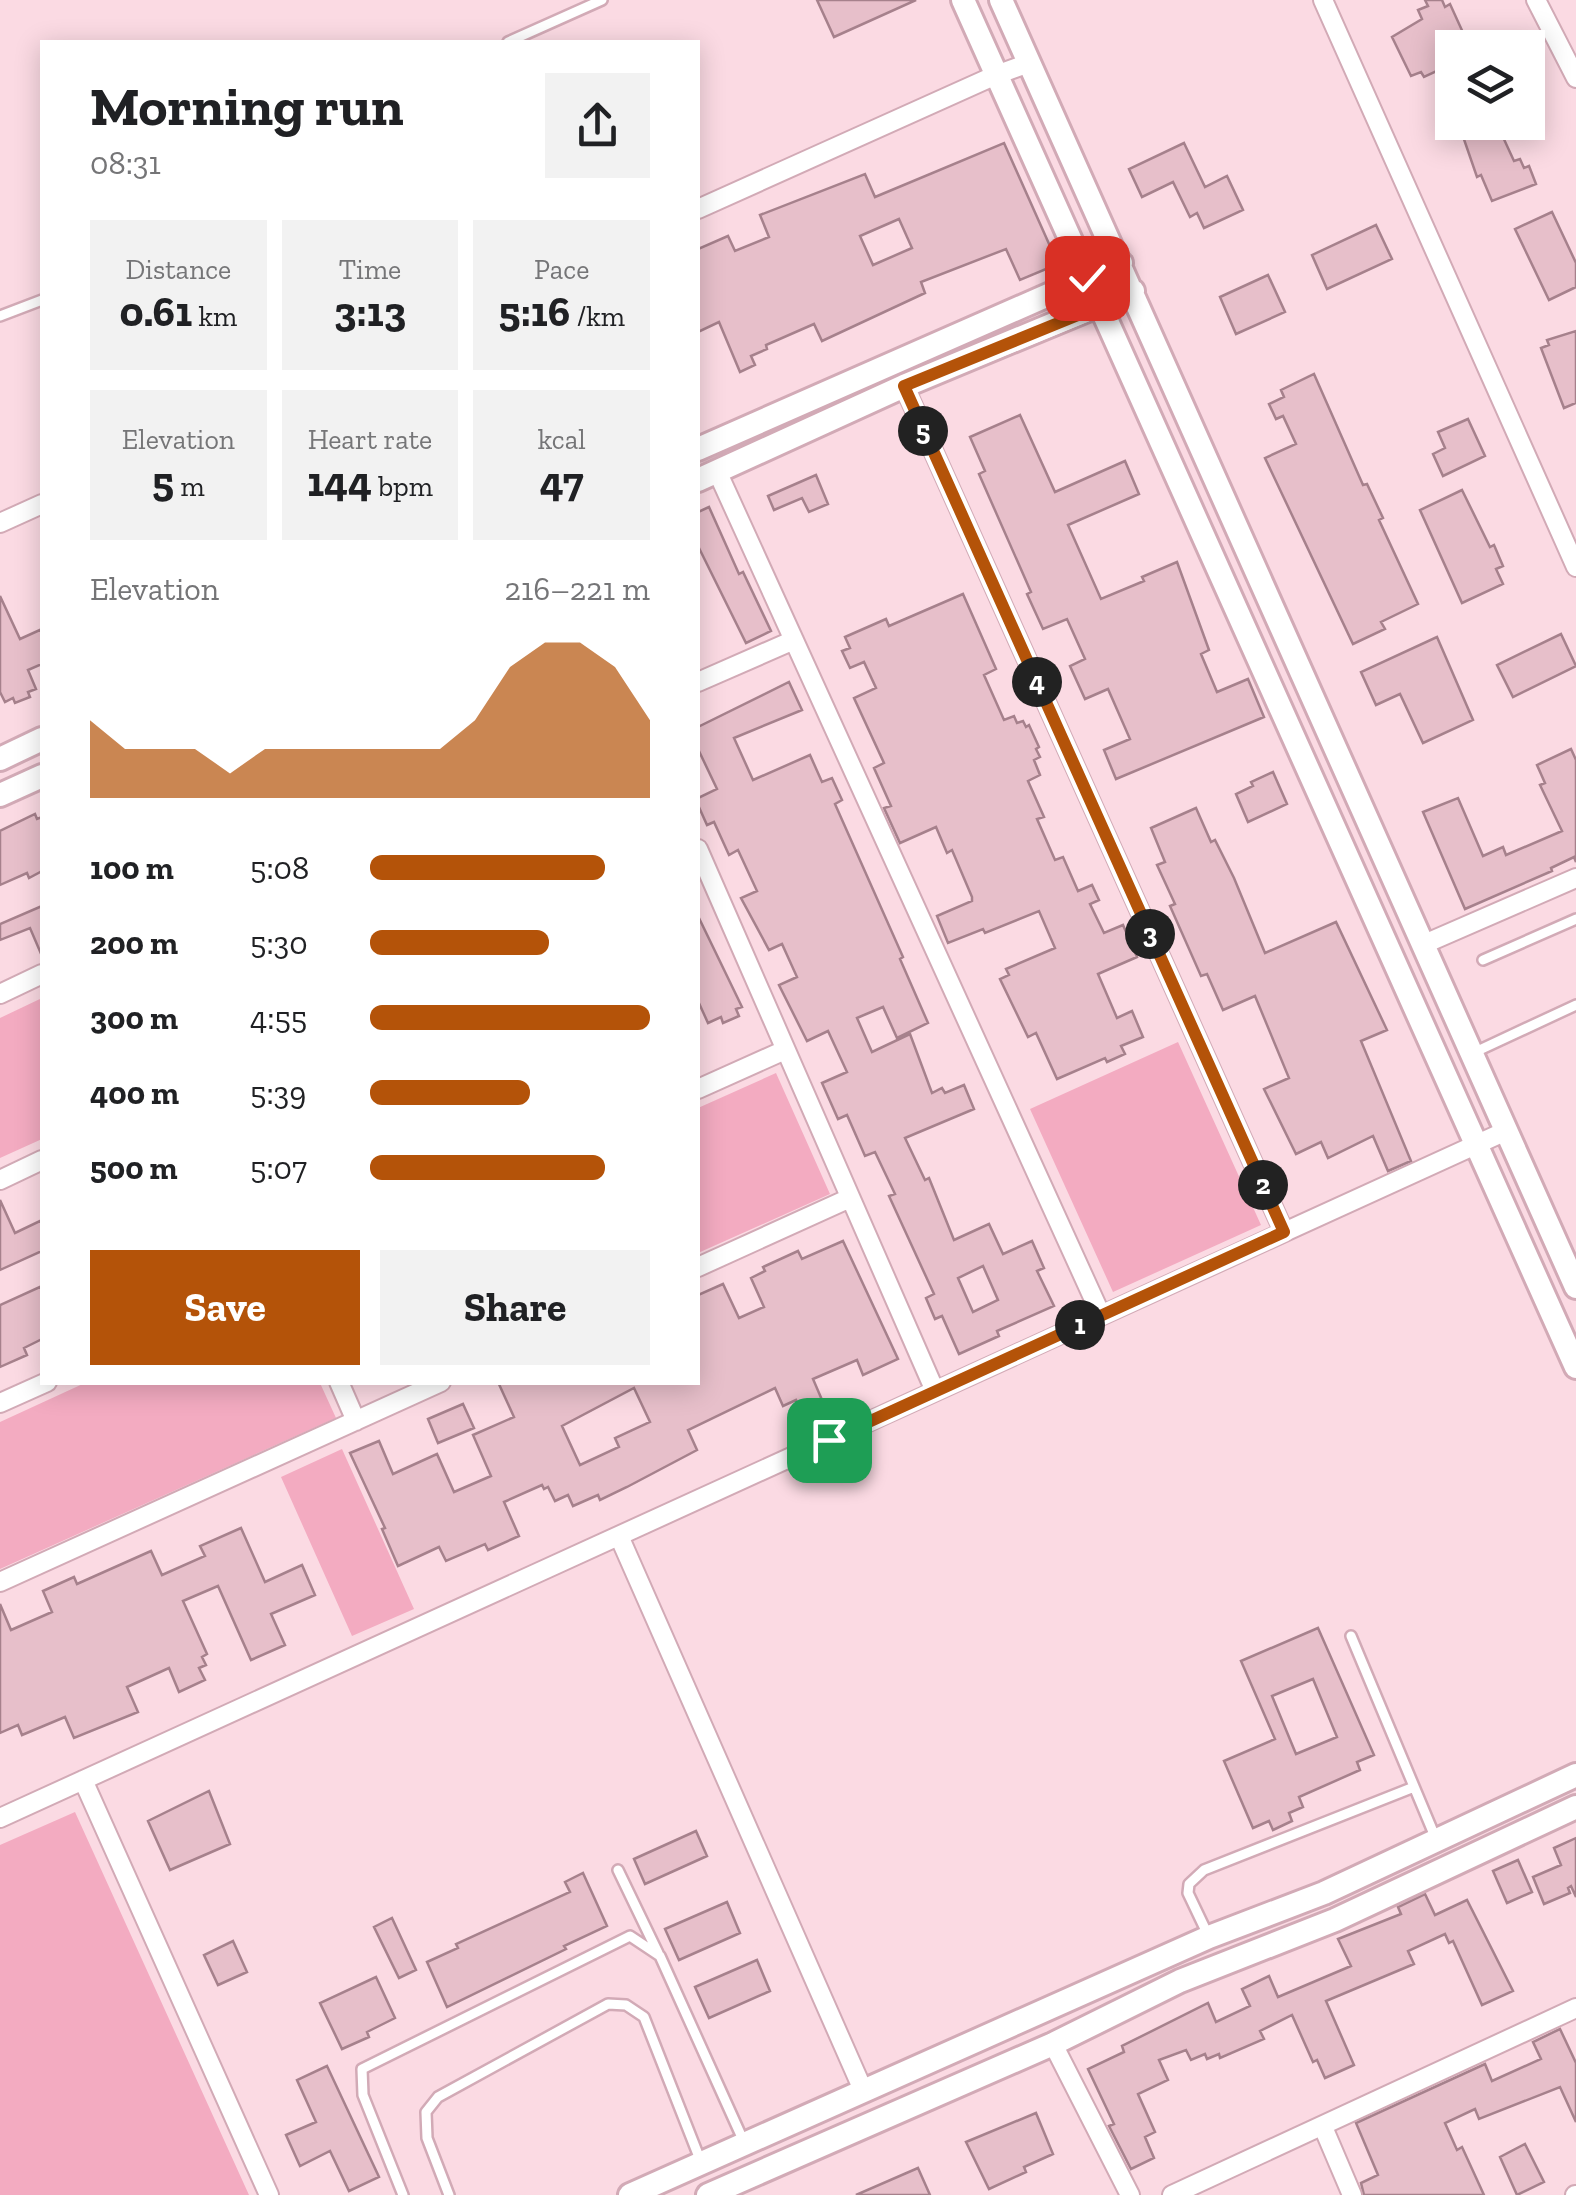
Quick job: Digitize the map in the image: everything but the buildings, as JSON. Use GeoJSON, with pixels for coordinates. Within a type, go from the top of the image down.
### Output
{"type":"FeatureCollection","features":[{"type":"Feature","properties":{"kind":"street"},"geometry":{"type":"LineString","coordinates":[[963,0],[1576,1367]]}},
{"type":"Feature","properties":{"kind":"street"},"geometry":{"type":"LineString","coordinates":[[1001,0],[1576,1288]]}},
{"type":"Feature","properties":{"kind":"street"},"geometry":{"type":"LineString","coordinates":[[1323,0],[1576,567]]}},
{"type":"Feature","properties":{"kind":"street"},"geometry":{"type":"LineString","coordinates":[[1536,0],[1576,78]]}},
{"type":"Feature","properties":{"kind":"street"},"geometry":{"type":"LineString","coordinates":[[700,208],[996,75],[1029,64]]}},
{"type":"Feature","properties":{"kind":"street"},"geometry":{"type":"LineString","coordinates":[[700,448],[1121,263]]}},
{"type":"Feature","properties":{"kind":"street"},"geometry":{"type":"LineString","coordinates":[[1101,1316],[794,640],[707,476],[904,386],[1133,291]]}},
{"type":"Feature","properties":{"kind":"street"},"geometry":{"type":"LineString","coordinates":[[904,386],[1284,1232]]}},
{"type":"Feature","properties":{"kind":"street"},"geometry":{"type":"LineString","coordinates":[[0,524],[40,505]]}},
{"type":"Feature","properties":{"kind":"street"},"geometry":{"type":"LineString","coordinates":[[700,681],[794,640]]}},
{"type":"Feature","properties":{"kind":"street"},"geometry":{"type":"LineString","coordinates":[[0,758],[40,740]]}},
{"type":"Feature","properties":{"kind":"street"},"geometry":{"type":"LineString","coordinates":[[0,795],[40,777]]}},
{"type":"Feature","properties":{"kind":"street"},"geometry":{"type":"LineString","coordinates":[[700,858],[934,1391]]}},
{"type":"Feature","properties":{"kind":"street"},"geometry":{"type":"LineString","coordinates":[[1422,945],[1576,878]]}},
{"type":"Feature","properties":{"kind":"street"},"geometry":{"type":"LineString","coordinates":[[0,994],[40,975]]}},
{"type":"Feature","properties":{"kind":"street"},"geometry":{"type":"LineString","coordinates":[[700,1088],[786,1050]]}},
{"type":"Feature","properties":{"kind":"street"},"geometry":{"type":"LineString","coordinates":[[0,1818],[1506,1131]]}},
{"type":"Feature","properties":{"kind":"street"},"geometry":{"type":"LineString","coordinates":[[0,1180],[40,1161]]}},
{"type":"Feature","properties":{"kind":"street"},"geometry":{"type":"LineString","coordinates":[[700,1266],[850,1198]]}},
{"type":"Feature","properties":{"kind":"street"},"geometry":{"type":"LineString","coordinates":[[0,1404],[41,1385]]}},
{"type":"Feature","properties":{"kind":"street"},"geometry":{"type":"LineString","coordinates":[[340,1385],[356,1421]]}},
{"type":"Feature","properties":{"kind":"street"},"geometry":{"type":"LineString","coordinates":[[0,1582],[434,1385]]}},
{"type":"Feature","properties":{"kind":"street"},"geometry":{"type":"LineString","coordinates":[[619,1536],[863,2090]]}},
{"type":"Feature","properties":{"kind":"street"},"geometry":{"type":"LineString","coordinates":[[630,2195],[1209,1937],[1324,1892],[1576,1775]]}},
{"type":"Feature","properties":{"kind":"street"},"geometry":{"type":"LineString","coordinates":[[83,1780],[269,2195]]}},
{"type":"Feature","properties":{"kind":"street"},"geometry":{"type":"LineString","coordinates":[[708,2195],[1053,2044],[1180,1981],[1335,1920],[1576,1807]]}},
{"type":"Feature","properties":{"kind":"street"},"geometry":{"type":"LineString","coordinates":[[1172,2195],[1576,2008]]}},
{"type":"Feature","properties":{"kind":"street"},"geometry":{"type":"LineString","coordinates":[[1053,2044],[1130,2195]]}},
{"type":"Feature","properties":{"kind":"street"},"geometry":{"type":"LineString","coordinates":[[1323,2128],[1352,2195]]}},
{"type":"Feature","properties":{"kind":"lane"},"geometry":{"type":"LineString","coordinates":[[512,40],[602,0]]}},
{"type":"Feature","properties":{"kind":"lane"},"geometry":{"type":"LineString","coordinates":[[0,316],[40,301]]}},
{"type":"Feature","properties":{"kind":"lane"},"geometry":{"type":"LineString","coordinates":[[1483,960],[1576,918]]}},
{"type":"Feature","properties":{"kind":"lane"},"geometry":{"type":"LineString","coordinates":[[1471,1054],[1576,1005]]}},
{"type":"Feature","properties":{"kind":"lane"},"geometry":{"type":"LineString","coordinates":[[1350,1636],[1436,1839]]}},
{"type":"Feature","properties":{"kind":"lane"},"geometry":{"type":"LineString","coordinates":[[1209,1937],[1188,1893],[1189,1884],[1204,1870],[1414,1787]]}},
{"type":"Feature","properties":{"kind":"lane"},"geometry":{"type":"LineString","coordinates":[[618,1870],[744,2142]]}},
{"type":"Feature","properties":{"kind":"lane"},"geometry":{"type":"LineString","coordinates":[[403,2195],[363,2095],[362,2069],[630,1936],[660,1956]]}},
{"type":"Feature","properties":{"kind":"lane"},"geometry":{"type":"LineString","coordinates":[[449,2195],[426,2138],[426,2112],[438,2097],[608,2004],[626,2005],[644,2017],[700,2162]]}},
{"type":"Feature","properties":{"kind":"shaded area"},"geometry":{"type":"Polygon","coordinates":[[[40,999],[40,1140],[0,1158],[0,1018],[40,999]]]}},
{"type":"Feature","properties":{"kind":"shaded area"},"geometry":{"type":"Polygon","coordinates":[[[1178,1042],[1261,1225],[1113,1292],[1030,1109],[1178,1042]]]}},
{"type":"Feature","properties":{"kind":"shaded area"},"geometry":{"type":"Polygon","coordinates":[[[776,1073],[830,1194],[700,1252],[700,1107],[776,1073]]]}},
{"type":"Feature","properties":{"kind":"shaded area"},"geometry":{"type":"Polygon","coordinates":[[[80,1385],[321,1385],[336,1418],[0,1569],[0,1422],[80,1385]]]}},
{"type":"Feature","properties":{"kind":"shaded area"},"geometry":{"type":"Polygon","coordinates":[[[342,1449],[414,1609],[352,1636],[281,1477],[342,1449]]]}},
{"type":"Feature","properties":{"kind":"shaded area"},"geometry":{"type":"Polygon","coordinates":[[[75,1812],[249,2195],[0,2195],[0,1845],[75,1812]]]}},
{"type":"Feature","properties":{"kind":"route"},"geometry":{"type":"LineString","coordinates":[[829,1440],[1284,1232],[904,386],[1100,306],[1087,278]]}}]}
